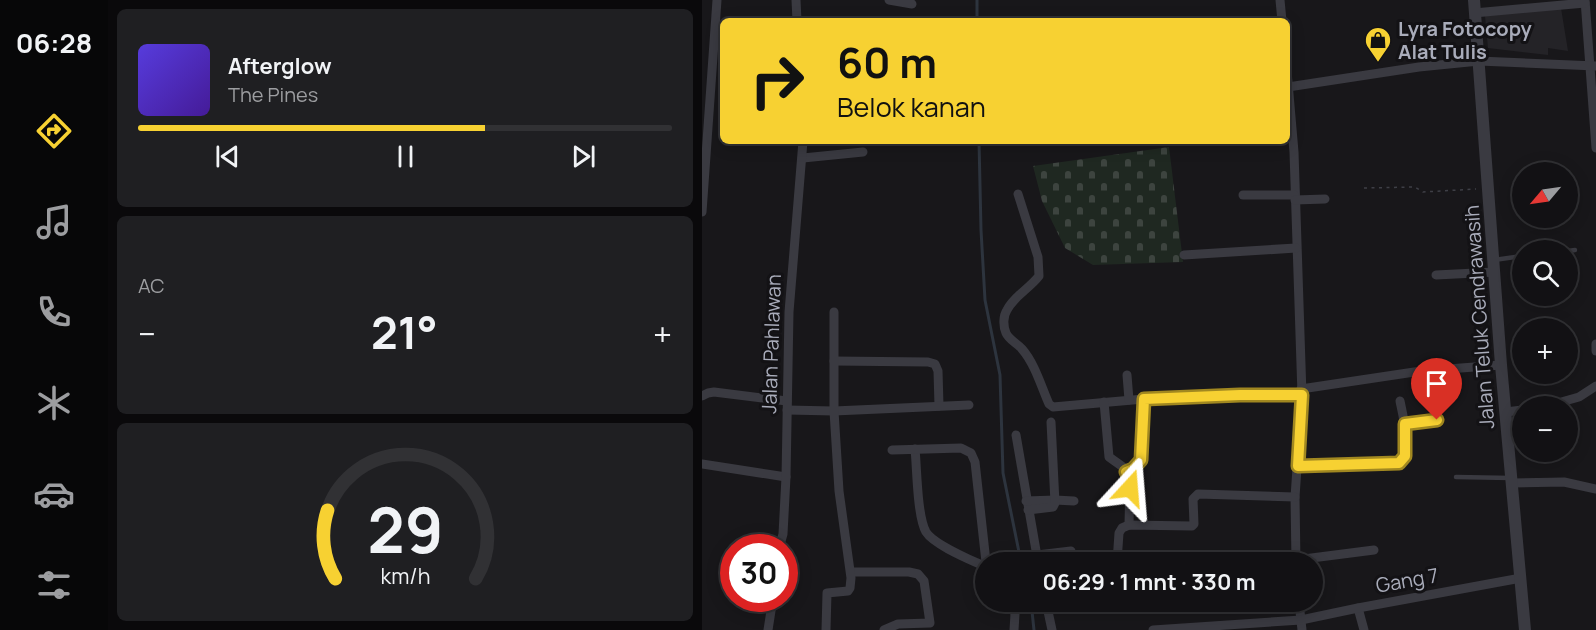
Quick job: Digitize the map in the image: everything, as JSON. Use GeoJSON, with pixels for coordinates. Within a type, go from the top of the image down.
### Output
{"type":"FeatureCollection","features":[{"type":"Feature","properties":{"kind":"street"},"geometry":{"type":"LineString","coordinates":[[702,212],[705,113],[717,0]]}},
{"type":"Feature","properties":{"kind":"street"},"geometry":{"type":"LineString","coordinates":[[796,0],[797,18]]}},
{"type":"Feature","properties":{"kind":"street"},"geometry":{"type":"LineString","coordinates":[[889,0],[912,4]]}},
{"type":"Feature","properties":{"kind":"street"},"geometry":{"type":"LineString","coordinates":[[1280,0],[1282,18]]}},
{"type":"Feature","properties":{"kind":"street"},"geometry":{"type":"LineString","coordinates":[[1474,6],[1585,2],[1594,66],[1596,148]]}},
{"type":"Feature","properties":{"kind":"street","name":"Jalan Teluk Cendrawasih"},"geometry":{"type":"LineString","coordinates":[[1474,6],[1525,630]]}},
{"type":"Feature","properties":{"kind":"street"},"geometry":{"type":"LineString","coordinates":[[702,38],[714,39]]}},
{"type":"Feature","properties":{"kind":"street"},"geometry":{"type":"LineString","coordinates":[[1290,87],[1419,67],[1479,61],[1594,66]]}},
{"type":"Feature","properties":{"kind":"street"},"geometry":{"type":"LineString","coordinates":[[1290,109],[1294,152],[1301,392],[1295,497],[1296,552]]}},
{"type":"Feature","properties":{"kind":"street","name":"Jalan Pahlawan"},"geometry":{"type":"LineString","coordinates":[[783,534],[789,312],[802,144]]}},
{"type":"Feature","properties":{"kind":"street"},"geometry":{"type":"LineString","coordinates":[[802,158],[863,152]]}},
{"type":"Feature","properties":{"kind":"street"},"geometry":{"type":"LineString","coordinates":[[1018,194],[1038,257],[1039,276],[1030,288],[1015,297],[1005,312],[1004,323],[1006,334],[1022,348],[1049,404],[1053,407],[1144,399],[1301,392],[1421,371],[1502,365]]}},
{"type":"Feature","properties":{"kind":"street"},"geometry":{"type":"LineString","coordinates":[[1243,195],[1326,199]]}},
{"type":"Feature","properties":{"kind":"street"},"geometry":{"type":"LineString","coordinates":[[1184,255],[1296,248]]}},
{"type":"Feature","properties":{"kind":"street"},"geometry":{"type":"LineString","coordinates":[[1436,275],[1495,266]]}},
{"type":"Feature","properties":{"kind":"street"},"geometry":{"type":"LineString","coordinates":[[826,630],[827,593],[848,591],[851,572],[839,491],[834,411],[834,312]]}},
{"type":"Feature","properties":{"kind":"street"},"geometry":{"type":"LineString","coordinates":[[1596,344],[1596,351]]}},
{"type":"Feature","properties":{"kind":"street"},"geometry":{"type":"LineString","coordinates":[[834,361],[935,364],[938,371],[939,406]]}},
{"type":"Feature","properties":{"kind":"street"},"geometry":{"type":"LineString","coordinates":[[1127,375],[1129,400]]}},
{"type":"Feature","properties":{"kind":"street"},"geometry":{"type":"LineString","coordinates":[[1578,397],[1596,387]]}},
{"type":"Feature","properties":{"kind":"street"},"geometry":{"type":"LineString","coordinates":[[702,396],[714,392],[834,411],[969,405]]}},
{"type":"Feature","properties":{"kind":"street"},"geometry":{"type":"LineString","coordinates":[[1126,472],[1133,469],[1141,460],[1144,399]]}},
{"type":"Feature","properties":{"kind":"street"},"geometry":{"type":"LineString","coordinates":[[1298,466],[1401,463],[1406,453],[1405,424],[1400,401]]}},
{"type":"Feature","properties":{"kind":"street"},"geometry":{"type":"LineString","coordinates":[[1104,402],[1108,457],[1118,462],[1130,479],[1129,525]]}},
{"type":"Feature","properties":{"kind":"street"},"geometry":{"type":"LineString","coordinates":[[1506,412],[1512,411]]}},
{"type":"Feature","properties":{"kind":"street"},"geometry":{"type":"LineString","coordinates":[[1405,424],[1437,420]]}},
{"type":"Feature","properties":{"kind":"street"},"geometry":{"type":"LineString","coordinates":[[1051,422],[1055,500]]}},
{"type":"Feature","properties":{"kind":"street"},"geometry":{"type":"LineString","coordinates":[[1016,435],[1037,552]]}},
{"type":"Feature","properties":{"kind":"street"},"geometry":{"type":"LineString","coordinates":[[892,450],[961,448],[973,455],[985,552]]}},
{"type":"Feature","properties":{"kind":"street"},"geometry":{"type":"LineString","coordinates":[[915,449],[922,520],[926,533],[936,541],[975,561]]}},
{"type":"Feature","properties":{"kind":"street"},"geometry":{"type":"LineString","coordinates":[[702,464],[786,477]]}},
{"type":"Feature","properties":{"kind":"street"},"geometry":{"type":"LineString","coordinates":[[1512,480],[1563,482],[1596,489]]}},
{"type":"Feature","properties":{"kind":"street"},"geometry":{"type":"LineString","coordinates":[[1118,552],[1119,532],[1129,525],[1192,526],[1194,524],[1193,500],[1198,494],[1295,497]]}},
{"type":"Feature","properties":{"kind":"street"},"geometry":{"type":"LineString","coordinates":[[1027,505],[1055,500],[1074,501]]}},
{"type":"Feature","properties":{"kind":"street"},"geometry":{"type":"LineString","coordinates":[[1323,557],[1374,550]]}},
{"type":"Feature","properties":{"kind":"street"},"geometry":{"type":"LineString","coordinates":[[1067,552],[1071,551]]}},
{"type":"Feature","properties":{"kind":"street"},"geometry":{"type":"LineString","coordinates":[[851,572],[909,572],[918,574],[924,581],[930,623],[898,624],[884,630]]}},
{"type":"Feature","properties":{"kind":"street","name":"Gang 7"},"geometry":{"type":"LineString","coordinates":[[1153,630],[1301,625],[1358,608],[1521,578]]}},
{"type":"Feature","properties":{"kind":"street"},"geometry":{"type":"LineString","coordinates":[[1358,608],[1364,630]]}},
{"type":"Feature","properties":{"kind":"street"},"geometry":{"type":"LineString","coordinates":[[768,630],[771,612]]}},
{"type":"Feature","properties":{"kind":"street"},"geometry":{"type":"LineString","coordinates":[[1014,612],[1014,630]]}},
{"type":"Feature","properties":{"kind":"street"},"geometry":{"type":"LineString","coordinates":[[1048,612],[1052,630]]}},
{"type":"Feature","properties":{"kind":"lane"},"geometry":{"type":"LineString","coordinates":[[1495,266],[1512,260]]}},
{"type":"Feature","properties":{"kind":"lane"},"geometry":{"type":"LineString","coordinates":[[1456,477],[1512,480]]}},
{"type":"Feature","properties":{"kind":"path"},"geometry":{"type":"LineString","coordinates":[[1364,188],[1415,187],[1423,192],[1488,188]]}},
{"type":"Feature","properties":{"kind":"shaded area"},"geometry":{"type":"Polygon","coordinates":[[[1561,8],[1568,51],[1548,48],[1548,55],[1488,48],[1485,16],[1561,8]]]}},
{"type":"Feature","properties":{"kind":"green space"},"geometry":{"type":"Polygon","coordinates":[[[1169,147],[1183,262],[1093,265],[1065,248],[1042,201],[1033,166],[1169,147]]]}},
{"type":"Feature","properties":{"kind":"waterway"},"geometry":{"type":"LineString","coordinates":[[977,0],[977,18]]}},
{"type":"Feature","properties":{"kind":"waterway"},"geometry":{"type":"LineString","coordinates":[[979,144],[985,300],[1000,375],[1003,473],[1019,552]]}},
{"type":"Feature","properties":{"kind":"waterway"},"geometry":{"type":"LineString","coordinates":[[1032,612],[1034,630]]}},
{"type":"Feature","properties":{"kind":"place","name":"Lyra Fotocopy Alat Tulis"},"geometry":{"type":"Point","coordinates":[1378,63]}},
{"type":"Feature","properties":{"kind":"route"},"geometry":{"type":"LineString","coordinates":[[1130,488],[1130,479],[1126,472],[1133,469],[1141,460],[1144,399],[1302,395],[1298,466],[1399,463],[1405,456],[1405,424],[1437,420]]}}]}
